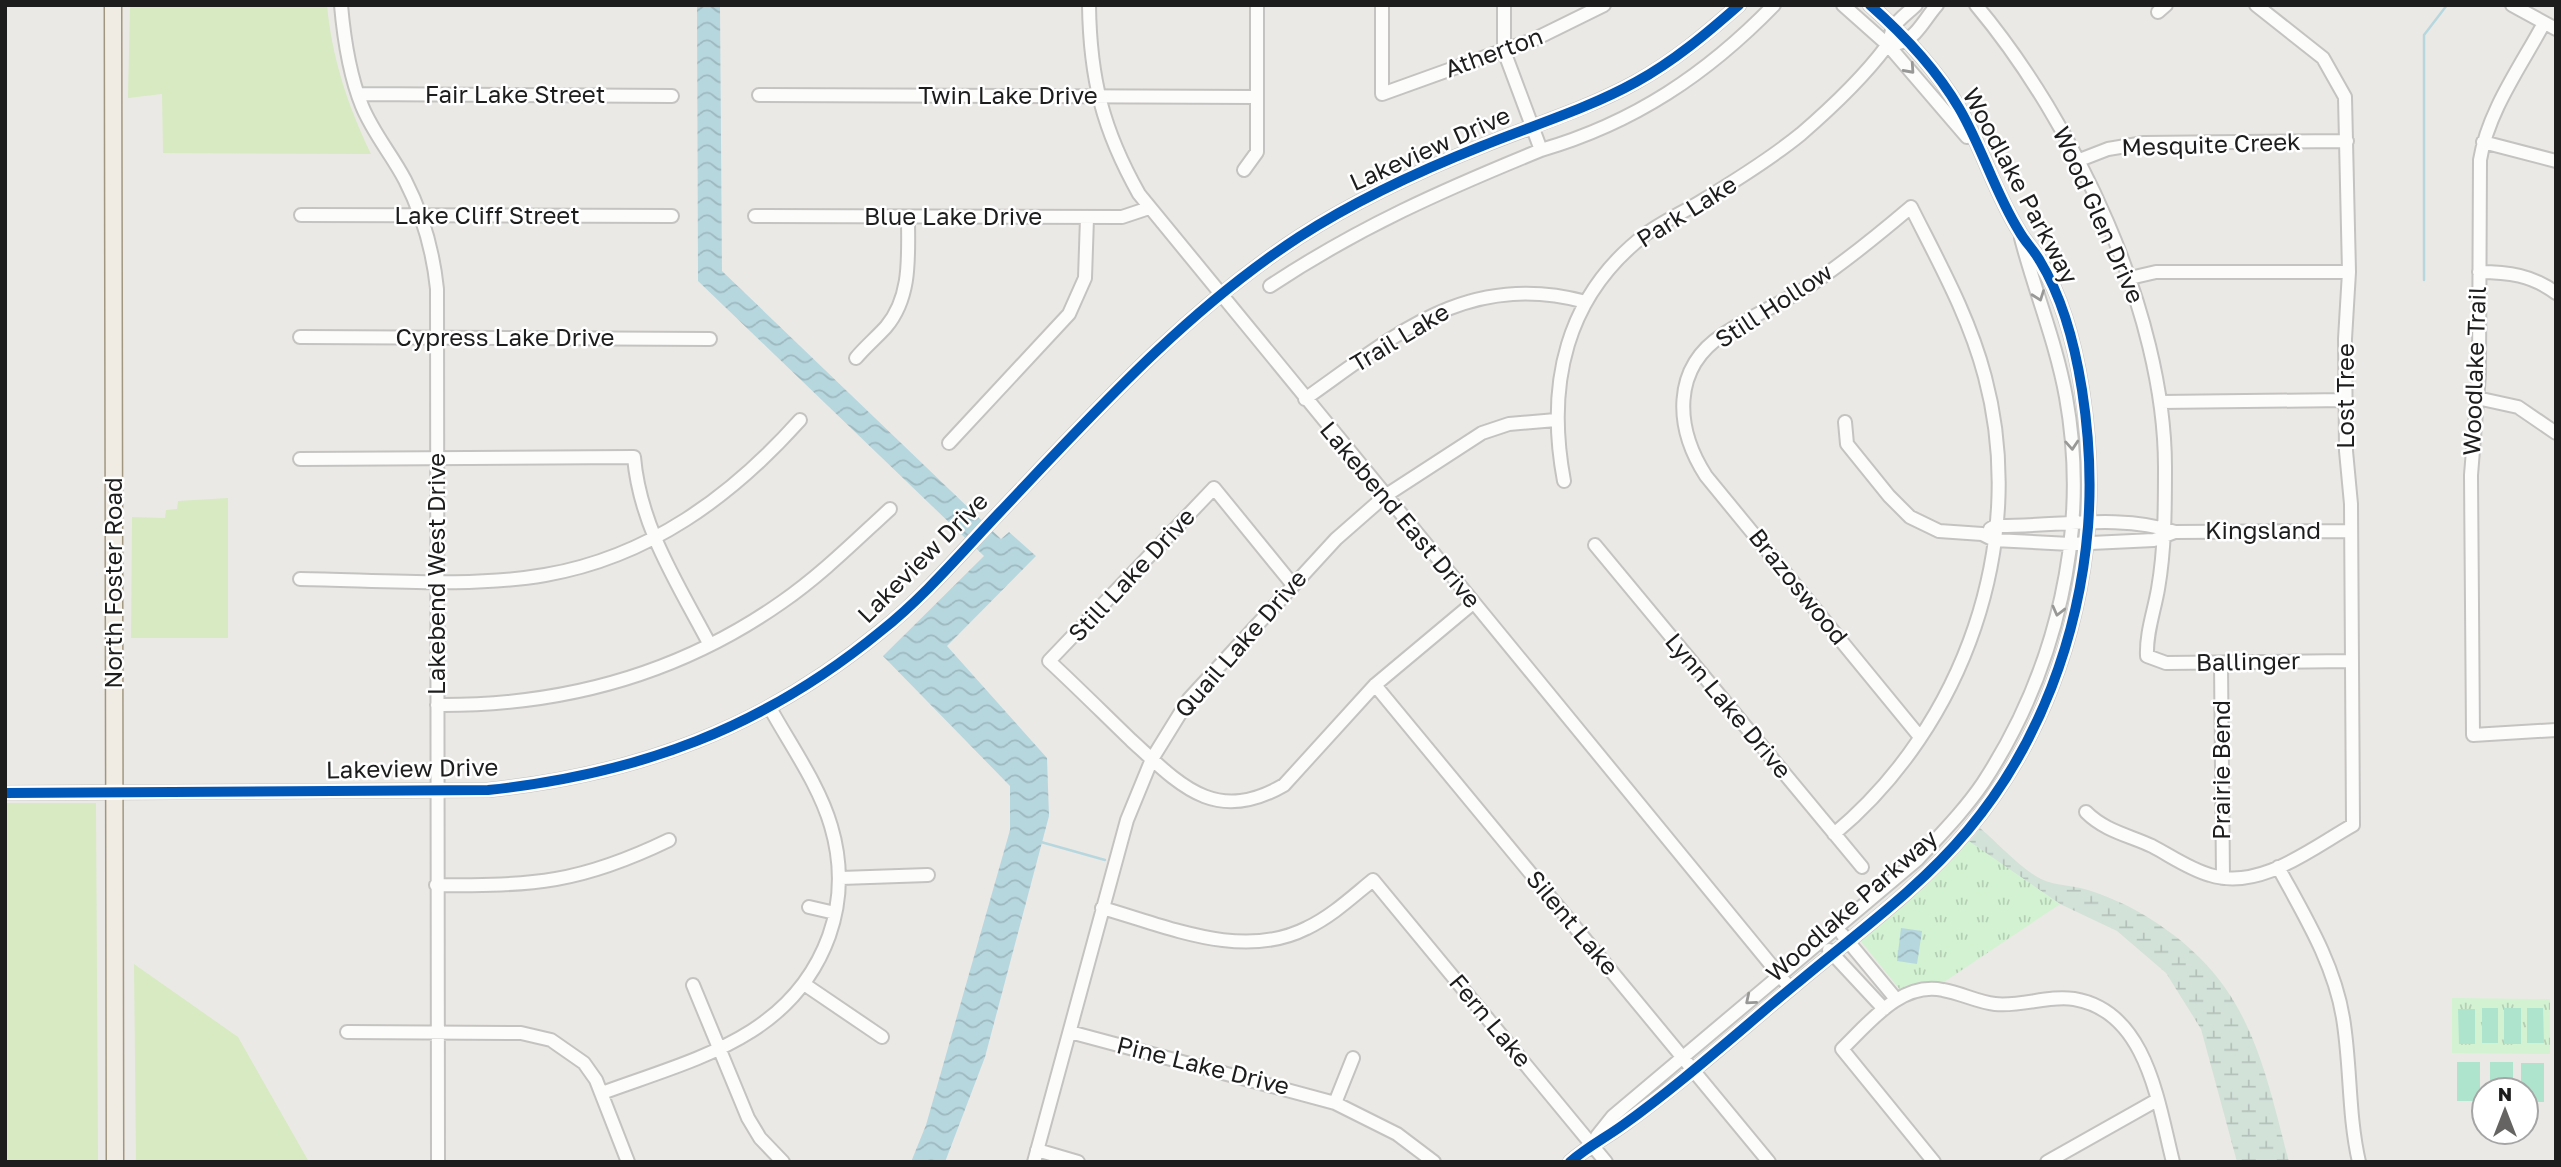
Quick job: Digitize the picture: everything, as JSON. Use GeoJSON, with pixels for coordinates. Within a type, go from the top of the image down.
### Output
{"type":"FeatureCollection","features":[{"type":"Feature","properties":{"kind":"main road","name":"North Foster Road"},"geometry":{"type":"LineString","coordinates":[[113,5],[115,1162]]}},
{"type":"Feature","properties":{"kind":"street","name":"Lakebend West Drive"},"geometry":{"type":"LineString","coordinates":[[341,5],[349,62],[358,94],[376,135],[405,179],[421,216],[434,262],[437,338],[438,1162]]}},
{"type":"Feature","properties":{"kind":"street","name":"Lakebend East Drive"},"geometry":{"type":"LineString","coordinates":[[1089,5],[1091,61],[1097,96],[1122,164],[1149,208],[1790,988]]}},
{"type":"Feature","properties":{"kind":"street"},"geometry":{"type":"LineString","coordinates":[[1244,170],[1257,152],[1257,5]]}},
{"type":"Feature","properties":{"kind":"street","name":"Atherton"},"geometry":{"type":"LineString","coordinates":[[1382,5],[1382,94],[1504,51],[1580,19],[1604,5]]}},
{"type":"Feature","properties":{"kind":"street"},"geometry":{"type":"LineString","coordinates":[[1504,5],[1504,51],[1541,150]]}},
{"type":"Feature","properties":{"kind":"street","name":"Lakeview Drive"},"geometry":{"type":"LineString","coordinates":[[5,793],[437,792],[535,785],[607,771],[677,750],[770,708],[826,674],[883,630],[1126,380],[1220,295],[1301,236],[1360,201],[1636,82],[1690,48],[1739,5]]}},
{"type":"Feature","properties":{"kind":"street"},"geometry":{"type":"LineString","coordinates":[[1270,286],[1318,254],[1396,211],[1541,150],[1605,128],[1658,102],[1729,49],[1774,5]]}},
{"type":"Feature","properties":{"kind":"street","name":"Woodlake Parkway"},"geometry":{"type":"LineString","coordinates":[[1843,5],[1888,45],[1975,145]]}},
{"type":"Feature","properties":{"kind":"street","name":"Woodlake Parkway"},"geometry":{"type":"LineString","coordinates":[[1570,1162],[1693,1070],[1928,873],[1967,832],[2013,766],[2038,719],[2066,648],[2076,608],[2088,523],[2088,440],[2073,349],[2041,262],[2019,231],[1975,145],[1961,111],[1907,41],[1870,5]]}},
{"type":"Feature","properties":{"kind":"street"},"geometry":{"type":"LineString","coordinates":[[1893,27],[1916,5]]}},
{"type":"Feature","properties":{"kind":"street","name":"Wood Glen Drive"},"geometry":{"type":"LineString","coordinates":[[1976,5],[2037,86],[2077,161],[2130,278],[2148,340],[2160,402],[2167,532],[2146,640],[2147,656]]}},
{"type":"Feature","properties":{"kind":"street","name":"Lost Tree"},"geometry":{"type":"LineString","coordinates":[[2256,5],[2323,58],[2333,70],[2345,97],[2347,141],[2350,272],[2345,340],[2351,530],[2353,825],[2278,867]]}},
{"type":"Feature","properties":{"kind":"street"},"geometry":{"type":"LineString","coordinates":[[2512,5],[2550,26]]}},
{"type":"Feature","properties":{"kind":"street"},"geometry":{"type":"LineString","coordinates":[[1888,45],[1907,41],[1929,8]]}},
{"type":"Feature","properties":{"kind":"street","name":"Woodlake Trail"},"geometry":{"type":"LineString","coordinates":[[2550,26],[2494,115],[2483,142],[2479,188],[2477,398],[2471,475],[2473,735],[2556,730]]}},
{"type":"Feature","properties":{"kind":"street","name":"Park Lake"},"geometry":{"type":"LineString","coordinates":[[1564,481],[1556,421],[1560,371],[1570,337],[1586,302],[1612,265],[1628,249],[1666,221],[1747,174],[1800,134],[1837,101],[1888,45],[1893,27]]}},
{"type":"Feature","properties":{"kind":"street","name":"Fair Lake Street"},"geometry":{"type":"LineString","coordinates":[[358,94],[672,96]]}},
{"type":"Feature","properties":{"kind":"street","name":"Twin Lake Drive"},"geometry":{"type":"LineString","coordinates":[[759,95],[1256,97]]}},
{"type":"Feature","properties":{"kind":"street","name":"Mesquite Creek"},"geometry":{"type":"LineString","coordinates":[[2077,161],[2108,149],[2144,143],[2347,141]]}},
{"type":"Feature","properties":{"kind":"street"},"geometry":{"type":"LineString","coordinates":[[2483,142],[2556,161]]}},
{"type":"Feature","properties":{"kind":"street","name":"Still Hollow"},"geometry":{"type":"LineString","coordinates":[[1685,432],[1682,410],[1691,373],[1712,344],[1831,271],[1911,207],[1962,309],[1986,380],[1996,444],[1996,526]]}},
{"type":"Feature","properties":{"kind":"street","name":"Blue Lake Drive"},"geometry":{"type":"LineString","coordinates":[[755,216],[1087,218],[1122,217],[1149,208]]}},
{"type":"Feature","properties":{"kind":"street","name":"Lake Cliff Street"},"geometry":{"type":"LineString","coordinates":[[301,215],[672,216]]}},
{"type":"Feature","properties":{"kind":"street"},"geometry":{"type":"LineString","coordinates":[[856,358],[885,327],[901,299],[908,267],[908,217]]}},
{"type":"Feature","properties":{"kind":"street"},"geometry":{"type":"LineString","coordinates":[[949,443],[1069,314],[1086,278],[1087,218]]}},
{"type":"Feature","properties":{"kind":"street","name":"Woodlake Parkway"},"geometry":{"type":"LineString","coordinates":[[1591,1144],[1613,1116],[1917,860],[1954,821],[1999,757],[2027,701],[2050,643],[2067,569],[2074,489],[2067,399],[2057,353],[2019,231]]}},
{"type":"Feature","properties":{"kind":"street"},"geometry":{"type":"LineString","coordinates":[[2130,278],[2156,272],[2350,272]]}},
{"type":"Feature","properties":{"kind":"street"},"geometry":{"type":"LineString","coordinates":[[2479,272],[2505,272],[2527,276],[2556,293]]}},
{"type":"Feature","properties":{"kind":"street","name":"Trail Lake"},"geometry":{"type":"LineString","coordinates":[[1304,399],[1384,344],[1455,304],[1493,294],[1529,291],[1586,302]]}},
{"type":"Feature","properties":{"kind":"street","name":"Cypress Lake Drive"},"geometry":{"type":"LineString","coordinates":[[300,337],[710,339]]}},
{"type":"Feature","properties":{"kind":"street"},"geometry":{"type":"LineString","coordinates":[[2477,398],[2518,407],[2556,433]]}},
{"type":"Feature","properties":{"kind":"street"},"geometry":{"type":"LineString","coordinates":[[2160,402],[2346,400]]}},
{"type":"Feature","properties":{"kind":"street"},"geometry":{"type":"LineString","coordinates":[[300,579],[503,580],[544,575],[610,559],[682,525],[745,476],[800,420]]}},
{"type":"Feature","properties":{"kind":"street","name":"Quail Lake Drive"},"geometry":{"type":"LineString","coordinates":[[1035,1156],[1127,820],[1152,759],[1189,699],[1336,539],[1385,496],[1482,433],[1509,424],[1556,421]]}},
{"type":"Feature","properties":{"kind":"street","name":"Kingsland"},"geometry":{"type":"LineString","coordinates":[[1844,422],[1847,444],[1910,517],[1939,531],[2070,544],[2122,541],[2167,532],[2351,530]]}},
{"type":"Feature","properties":{"kind":"street","name":"Brazoswood"},"geometry":{"type":"LineString","coordinates":[[1685,432],[1691,452],[1706,476],[1920,737]]}},
{"type":"Feature","properties":{"kind":"street"},"geometry":{"type":"LineString","coordinates":[[300,459],[634,457],[641,507],[710,645]]}},
{"type":"Feature","properties":{"kind":"street","name":"Still Lake Drive"},"geometry":{"type":"LineString","coordinates":[[1152,759],[1049,661],[1214,488],[1293,585]]}},
{"type":"Feature","properties":{"kind":"street"},"geometry":{"type":"LineString","coordinates":[[437,705],[495,706],[567,694],[638,676],[710,645],[781,603],[810,582],[890,509]]}},
{"type":"Feature","properties":{"kind":"street"},"geometry":{"type":"LineString","coordinates":[[2122,524],[2122,541]]}},
{"type":"Feature","properties":{"kind":"street","name":"Kingsland"},"geometry":{"type":"LineString","coordinates":[[1996,526],[2122,524],[2167,532]]}},
{"type":"Feature","properties":{"kind":"street"},"geometry":{"type":"LineString","coordinates":[[2034,525],[2034,542]]}},
{"type":"Feature","properties":{"kind":"street"},"geometry":{"type":"LineString","coordinates":[[1834,834],[1880,790],[1938,713],[1970,643],[1987,582],[1988,537],[1996,526]]}},
{"type":"Feature","properties":{"kind":"street","name":"Lynn Lake Drive"},"geometry":{"type":"LineString","coordinates":[[1595,545],[1861,867]]}},
{"type":"Feature","properties":{"kind":"street"},"geometry":{"type":"LineString","coordinates":[[1152,759],[1178,783],[1202,797],[1230,802],[1259,798],[1284,785],[1300,772],[1375,685],[1473,603]]}},
{"type":"Feature","properties":{"kind":"street","name":"Ballinger"},"geometry":{"type":"LineString","coordinates":[[2147,656],[2166,663],[2351,661]]}},
{"type":"Feature","properties":{"kind":"street","name":"Prairie Bend"},"geometry":{"type":"LineString","coordinates":[[2221,663],[2223,878]]}},
{"type":"Feature","properties":{"kind":"street","name":"Silent Lake"},"geometry":{"type":"LineString","coordinates":[[1375,685],[1769,1162]]}},
{"type":"Feature","properties":{"kind":"street"},"geometry":{"type":"LineString","coordinates":[[602,1093],[719,1049],[760,1028],[804,985],[824,948],[835,913],[841,878],[830,823],[770,708]]}},
{"type":"Feature","properties":{"kind":"street"},"geometry":{"type":"LineString","coordinates":[[2086,812],[2100,826],[2154,847],[2195,870],[2223,878],[2256,876],[2278,867],[2321,948],[2343,1015],[2350,1109],[2359,1162]]}},
{"type":"Feature","properties":{"kind":"street"},"geometry":{"type":"LineString","coordinates":[[436,885],[503,886],[557,881],[620,863],[668,840]]}},
{"type":"Feature","properties":{"kind":"street"},"geometry":{"type":"LineString","coordinates":[[841,878],[928,875]]}},
{"type":"Feature","properties":{"kind":"street","name":"Fern Lake"},"geometry":{"type":"LineString","coordinates":[[1102,908],[1224,941],[1266,941],[1298,932],[1327,917],[1373,880],[1606,1162]]}},
{"type":"Feature","properties":{"kind":"street"},"geometry":{"type":"LineString","coordinates":[[809,907],[835,913]]}},
{"type":"Feature","properties":{"kind":"street"},"geometry":{"type":"LineString","coordinates":[[1837,929],[1896,999]]}},
{"type":"Feature","properties":{"kind":"street"},"geometry":{"type":"LineString","coordinates":[[1821,942],[1884,1009]]}},
{"type":"Feature","properties":{"kind":"street"},"geometry":{"type":"LineString","coordinates":[[1855,978],[1869,966]]}},
{"type":"Feature","properties":{"kind":"street"},"geometry":{"type":"LineString","coordinates":[[694,985],[753,1128],[783,1162]]}},
{"type":"Feature","properties":{"kind":"street"},"geometry":{"type":"LineString","coordinates":[[804,985],[882,1037]]}},
{"type":"Feature","properties":{"kind":"street"},"geometry":{"type":"LineString","coordinates":[[1934,1162],[1842,1049],[1896,999],[1914,991],[1940,989],[1994,1004],[2060,999],[2092,1004],[2108,1012],[2126,1029],[2142,1055],[2173,1162]]}},
{"type":"Feature","properties":{"kind":"street"},"geometry":{"type":"LineString","coordinates":[[347,1032],[521,1033],[551,1040],[584,1063],[602,1093],[628,1162]]}},
{"type":"Feature","properties":{"kind":"street","name":"Pine Lake Drive"},"geometry":{"type":"LineString","coordinates":[[1070,1032],[1335,1103],[1397,1134],[1434,1162]]}},
{"type":"Feature","properties":{"kind":"street"},"geometry":{"type":"LineString","coordinates":[[1335,1103],[1353,1059]]}},
{"type":"Feature","properties":{"kind":"street"},"geometry":{"type":"LineString","coordinates":[[2047,1162],[2157,1100]]}},
{"type":"Feature","properties":{"kind":"street"},"geometry":{"type":"LineString","coordinates":[[1035,1156],[1078,1162]]}},
{"type":"Feature","properties":{"kind":"green space"},"geometry":{"type":"Polygon","coordinates":[[[130,5],[327,5],[342,82],[371,154],[163,153],[162,94],[128,98],[130,5]]]}},
{"type":"Feature","properties":{"kind":"green space"},"geometry":{"type":"Polygon","coordinates":[[[228,498],[228,638],[131,638],[132,517],[165,518],[166,510],[177,509],[178,501],[228,498]]]}},
{"type":"Feature","properties":{"kind":"green space"},"geometry":{"type":"Polygon","coordinates":[[[5,803],[96,803],[98,1162],[5,1162],[5,803]]]}},
{"type":"Feature","properties":{"kind":"green space"},"geometry":{"type":"Polygon","coordinates":[[[1980,828],[2017,862],[2041,879],[2088,890],[2126,905],[2174,935],[2203,961],[2225,988],[2243,1018],[2257,1050],[2289,1162],[2237,1162],[2201,1029],[2166,973],[2117,931],[2060,904],[1969,842],[1980,828]]]}},
{"type":"Feature","properties":{"kind":"green space"},"geometry":{"type":"Polygon","coordinates":[[[1966,839],[2060,904],[1941,984],[1901,991],[1859,939],[1966,839]]]}},
{"type":"Feature","properties":{"kind":"green space"},"geometry":{"type":"Polygon","coordinates":[[[134,964],[238,1037],[309,1162],[136,1162],[134,964]]]}},
{"type":"Feature","properties":{"kind":"green space"},"geometry":{"type":"Polygon","coordinates":[[[2452,998],[2550,999],[2550,1054],[2452,1053],[2452,998]]]}},
{"type":"Feature","properties":{"kind":"green space"},"geometry":{"type":"Polygon","coordinates":[[[2482,1008],[2498,1008],[2498,1043],[2482,1043],[2482,1008]]]}},
{"type":"Feature","properties":{"kind":"green space"},"geometry":{"type":"Polygon","coordinates":[[[2504,1008],[2521,1008],[2521,1044],[2504,1044],[2504,1008]]]}},
{"type":"Feature","properties":{"kind":"green space"},"geometry":{"type":"Polygon","coordinates":[[[2527,1008],[2543,1008],[2544,1043],[2527,1043],[2527,1008]]]}},
{"type":"Feature","properties":{"kind":"green space"},"geometry":{"type":"Polygon","coordinates":[[[2458,1009],[2475,1009],[2475,1044],[2459,1044],[2458,1009]]]}},
{"type":"Feature","properties":{"kind":"green space"},"geometry":{"type":"Polygon","coordinates":[[[2457,1062],[2480,1062],[2480,1076],[2470,1076],[2470,1101],[2457,1101],[2457,1062]]]}},
{"type":"Feature","properties":{"kind":"green space"},"geometry":{"type":"Polygon","coordinates":[[[2490,1062],[2513,1062],[2513,1076],[2490,1076],[2490,1062]]]}},
{"type":"Feature","properties":{"kind":"green space"},"geometry":{"type":"Polygon","coordinates":[[[2521,1063],[2544,1063],[2544,1102],[2540,1102],[2540,1076],[2521,1076],[2521,1063]]]}},
{"type":"Feature","properties":{"kind":"water"},"geometry":{"type":"Polygon","coordinates":[[[697,5],[720,5],[722,271],[1001,539],[1009,532],[1036,556],[947,646],[1047,758],[1049,816],[985,1057],[945,1162],[911,1162],[926,1125],[1010,830],[1010,786],[883,656],[984,556],[698,281],[697,5]]]}},
{"type":"Feature","properties":{"kind":"water"},"geometry":{"type":"Polygon","coordinates":[[[1901,928],[1922,931],[1917,964],[1897,961],[1901,928]]]}},
{"type":"Feature","properties":{"kind":"waterway"},"geometry":{"type":"LineString","coordinates":[[2424,280],[2424,35],[2447,5]]}},
{"type":"Feature","properties":{"kind":"waterway"},"geometry":{"type":"LineString","coordinates":[[1041,842],[1105,860]]}},
{"type":"Feature","properties":{"kind":"cycle path"},"geometry":{"type":"LineString","coordinates":[[5,793],[488,790],[597,772],[697,741],[745,720],[791,695],[836,665],[897,618],[1141,366],[1178,331],[1257,266],[1321,223],[1388,187],[1458,156],[1579,109],[1636,82],[1689,46],[1739,5]]}},
{"type":"Feature","properties":{"kind":"cycle path"},"geometry":{"type":"LineString","coordinates":[[1570,1162],[1689,1074],[1885,911],[1949,852],[1993,797],[2015,762],[2035,726],[2065,649],[2083,568],[2089,495],[2087,426],[2075,354],[2066,320],[2038,257],[2010,216],[1959,108],[1919,53],[1870,5]]}}]}
